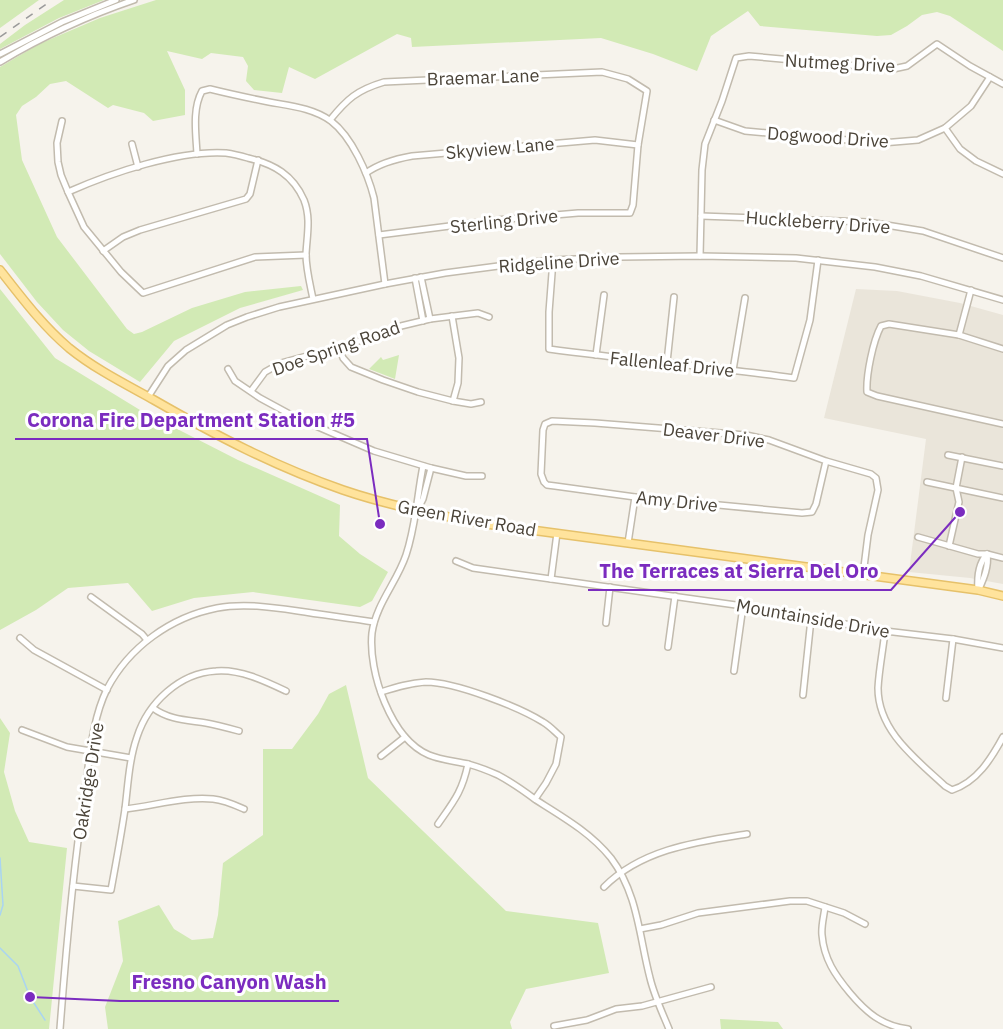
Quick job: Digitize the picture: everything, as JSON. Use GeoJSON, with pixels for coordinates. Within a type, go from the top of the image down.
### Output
{"type":"FeatureCollection","features":[{"type":"Feature","properties":{"kind":"main road","name":"Green River Road"},"geometry":{"type":"LineString","coordinates":[[0,270],[38,318],[69,347],[100,370],[227,441],[285,468],[342,490],[417,511],[479,523],[978,590],[1003,596]]}},
{"type":"Feature","properties":{"kind":"street"},"geometry":{"type":"LineString","coordinates":[[0,54],[62,22],[116,0]]}},
{"type":"Feature","properties":{"kind":"street"},"geometry":{"type":"LineString","coordinates":[[0,62],[70,25],[134,0]]}},
{"type":"Feature","properties":{"kind":"street","name":"Nutmeg Drive"},"geometry":{"type":"LineString","coordinates":[[714,120],[736,58],[749,57],[893,69],[907,66],[937,44],[990,77]]}},
{"type":"Feature","properties":{"kind":"street","name":"Braemar Lane"},"geometry":{"type":"LineString","coordinates":[[330,120],[353,95],[369,86],[384,82],[602,72],[628,79],[647,91],[638,145]]}},
{"type":"Feature","properties":{"kind":"street"},"geometry":{"type":"LineString","coordinates":[[990,77],[1003,84]]}},
{"type":"Feature","properties":{"kind":"street","name":"Dogwood Drive"},"geometry":{"type":"LineString","coordinates":[[714,120],[745,131],[882,143],[918,140],[945,128],[971,106],[990,77]]}},
{"type":"Feature","properties":{"kind":"street"},"geometry":{"type":"LineString","coordinates":[[197,154],[195,122],[198,97],[202,91],[210,89],[312,111],[330,120],[340,128],[366,173],[374,198],[385,284]]}},
{"type":"Feature","properties":{"kind":"street"},"geometry":{"type":"LineString","coordinates":[[700,256],[702,170],[705,144],[714,120]]}},
{"type":"Feature","properties":{"kind":"street"},"geometry":{"type":"LineString","coordinates":[[62,121],[57,143],[58,162],[61,175],[84,226],[121,272],[143,293],[255,257],[306,255]]}},
{"type":"Feature","properties":{"kind":"street"},"geometry":{"type":"LineString","coordinates":[[945,128],[960,149],[1003,174]]}},
{"type":"Feature","properties":{"kind":"street","name":"Skyview Lane"},"geometry":{"type":"LineString","coordinates":[[366,173],[391,160],[412,156],[595,140],[638,145]]}},
{"type":"Feature","properties":{"kind":"street"},"geometry":{"type":"LineString","coordinates":[[132,144],[138,167]]}},
{"type":"Feature","properties":{"kind":"street","name":"Sterling Drive"},"geometry":{"type":"LineString","coordinates":[[379,235],[520,218],[578,213],[630,213],[633,205],[638,145]]}},
{"type":"Feature","properties":{"kind":"street"},"geometry":{"type":"LineString","coordinates":[[68,192],[99,178],[159,161],[197,154],[227,153],[272,165],[290,178],[297,187],[308,216],[306,255],[313,299]]}},
{"type":"Feature","properties":{"kind":"street"},"geometry":{"type":"LineString","coordinates":[[103,251],[123,237],[140,230],[246,199],[250,194],[258,160]]}},
{"type":"Feature","properties":{"kind":"street","name":"Huckleberry Drive"},"geometry":{"type":"LineString","coordinates":[[700,216],[868,222],[923,231],[1003,258]]}},
{"type":"Feature","properties":{"kind":"street","name":"Ridgeline Drive"},"geometry":{"type":"LineString","coordinates":[[148,397],[168,366],[186,350],[227,325],[247,317],[313,299],[480,268],[553,260],[620,257],[766,256],[818,260],[909,274],[1003,300]]}},
{"type":"Feature","properties":{"kind":"street","name":"Fallenleaf Drive"},"geometry":{"type":"LineString","coordinates":[[553,260],[549,349],[794,378],[810,320],[818,260]]}},
{"type":"Feature","properties":{"kind":"street"},"geometry":{"type":"LineString","coordinates":[[418,278],[430,320]]}},
{"type":"Feature","properties":{"kind":"street"},"geometry":{"type":"LineString","coordinates":[[418,278],[423,321]]}},
{"type":"Feature","properties":{"kind":"street"},"geometry":{"type":"LineString","coordinates":[[958,335],[971,290]]}},
{"type":"Feature","properties":{"kind":"street"},"geometry":{"type":"LineString","coordinates":[[596,356],[604,295]]}},
{"type":"Feature","properties":{"kind":"street"},"geometry":{"type":"LineString","coordinates":[[667,362],[674,297]]}},
{"type":"Feature","properties":{"kind":"street"},"geometry":{"type":"LineString","coordinates":[[733,370],[745,298]]}},
{"type":"Feature","properties":{"kind":"street","name":"Doe Spring Road"},"geometry":{"type":"LineString","coordinates":[[251,391],[265,372],[281,363],[423,321],[478,313],[489,317]]}},
{"type":"Feature","properties":{"kind":"street"},"geometry":{"type":"LineString","coordinates":[[452,316],[459,358],[458,383],[453,401]]}},
{"type":"Feature","properties":{"kind":"street"},"geometry":{"type":"LineString","coordinates":[[1003,349],[958,335],[889,324],[881,326],[877,334],[867,392],[1003,424]]}},
{"type":"Feature","properties":{"kind":"street"},"geometry":{"type":"LineString","coordinates":[[339,347],[343,358],[351,367],[418,392],[471,405],[481,402]]}},
{"type":"Feature","properties":{"kind":"street"},"geometry":{"type":"LineString","coordinates":[[228,369],[235,381],[260,398],[295,417],[374,451],[431,468],[466,476],[482,476]]}},
{"type":"Feature","properties":{"kind":"street","name":"Deaver Drive"},"geometry":{"type":"LineString","coordinates":[[544,482],[541,474],[543,430],[545,424],[552,421],[746,435],[769,440],[826,461],[871,474],[876,478],[878,490],[868,535],[863,575]]}},
{"type":"Feature","properties":{"kind":"street"},"geometry":{"type":"LineString","coordinates":[[948,455],[1003,466]]}},
{"type":"Feature","properties":{"kind":"street"},"geometry":{"type":"LineString","coordinates":[[949,546],[959,502],[956,488],[962,457]]}},
{"type":"Feature","properties":{"kind":"street","name":"Amy Drive"},"geometry":{"type":"LineString","coordinates":[[544,482],[555,486],[635,497],[802,513],[812,512],[816,504],[826,461]]}},
{"type":"Feature","properties":{"kind":"street"},"geometry":{"type":"LineString","coordinates":[[417,511],[417,497],[423,466]]}},
{"type":"Feature","properties":{"kind":"street"},"geometry":{"type":"LineString","coordinates":[[431,468],[402,564],[374,622],[372,636],[376,677],[391,717],[405,737],[417,748],[429,755],[485,769],[500,776],[591,837],[612,860],[631,894],[649,976],[669,1029]]}},
{"type":"Feature","properties":{"kind":"street"},"geometry":{"type":"LineString","coordinates":[[927,482],[1003,498]]}},
{"type":"Feature","properties":{"kind":"street"},"geometry":{"type":"LineString","coordinates":[[628,543],[635,497]]}},
{"type":"Feature","properties":{"kind":"street"},"geometry":{"type":"LineString","coordinates":[[551,579],[557,533]]}},
{"type":"Feature","properties":{"kind":"street"},"geometry":{"type":"LineString","coordinates":[[918,537],[978,554],[1003,558]]}},
{"type":"Feature","properties":{"kind":"street"},"geometry":{"type":"LineString","coordinates":[[978,590],[984,579],[988,561],[987,554]]}},
{"type":"Feature","properties":{"kind":"street","name":"Mountainside Drive"},"geometry":{"type":"LineString","coordinates":[[456,561],[473,568],[743,606],[885,631],[1003,648]]}},
{"type":"Feature","properties":{"kind":"street"},"geometry":{"type":"LineString","coordinates":[[606,623],[610,587]]}},
{"type":"Feature","properties":{"kind":"street"},"geometry":{"type":"LineString","coordinates":[[668,647],[675,596]]}},
{"type":"Feature","properties":{"kind":"street"},"geometry":{"type":"LineString","coordinates":[[92,597],[147,640]]}},
{"type":"Feature","properties":{"kind":"street","name":"Oakridge Drive"},"geometry":{"type":"LineString","coordinates":[[60,1029],[73,886],[93,730],[107,690],[120,668],[147,640],[176,621],[217,608],[240,606],[274,608],[374,622]]}},
{"type":"Feature","properties":{"kind":"street"},"geometry":{"type":"LineString","coordinates":[[734,671],[743,606]]}},
{"type":"Feature","properties":{"kind":"street"},"geometry":{"type":"LineString","coordinates":[[803,695],[811,618]]}},
{"type":"Feature","properties":{"kind":"street"},"geometry":{"type":"LineString","coordinates":[[885,631],[878,686],[884,717],[898,741],[945,786],[952,790],[960,788],[976,776],[987,764],[1003,737]]}},
{"type":"Feature","properties":{"kind":"street"},"geometry":{"type":"LineString","coordinates":[[20,638],[34,650],[107,690]]}},
{"type":"Feature","properties":{"kind":"street"},"geometry":{"type":"LineString","coordinates":[[946,698],[953,639]]}},
{"type":"Feature","properties":{"kind":"street"},"geometry":{"type":"LineString","coordinates":[[73,886],[111,890],[131,758],[143,721],[164,694],[180,682],[197,674],[217,671],[237,673],[263,680],[286,691]]}},
{"type":"Feature","properties":{"kind":"street"},"geometry":{"type":"LineString","coordinates":[[381,692],[405,684],[429,682],[466,690],[526,712],[546,723],[561,737],[556,764],[535,799]]}},
{"type":"Feature","properties":{"kind":"street"},"geometry":{"type":"LineString","coordinates":[[153,708],[174,719],[208,723],[239,731]]}},
{"type":"Feature","properties":{"kind":"street"},"geometry":{"type":"LineString","coordinates":[[22,730],[67,747],[131,758]]}},
{"type":"Feature","properties":{"kind":"street"},"geometry":{"type":"LineString","coordinates":[[381,756],[405,737]]}},
{"type":"Feature","properties":{"kind":"street"},"geometry":{"type":"LineString","coordinates":[[438,824],[457,798],[468,764]]}},
{"type":"Feature","properties":{"kind":"street"},"geometry":{"type":"LineString","coordinates":[[125,809],[194,798],[215,799],[244,809]]}},
{"type":"Feature","properties":{"kind":"street"},"geometry":{"type":"LineString","coordinates":[[604,887],[631,865],[648,857],[685,844],[747,834]]}},
{"type":"Feature","properties":{"kind":"street"},"geometry":{"type":"LineString","coordinates":[[640,930],[698,913],[790,901],[807,901],[844,913],[865,924]]}},
{"type":"Feature","properties":{"kind":"street"},"geometry":{"type":"LineString","coordinates":[[825,907],[821,932],[831,968],[860,1006],[872,1016],[885,1024],[908,1029]]}},
{"type":"Feature","properties":{"kind":"street"},"geometry":{"type":"LineString","coordinates":[[554,1026],[587,1020],[616,1009],[642,1006],[711,987]]}},
{"type":"Feature","properties":{"kind":"shaded area"},"geometry":{"type":"Polygon","coordinates":[[[856,289],[897,291],[960,303],[1003,315],[1003,584],[909,572],[926,439],[824,418],[856,289]]]}},
{"type":"Feature","properties":{"kind":"green space"},"geometry":{"type":"Polygon","coordinates":[[[0,0],[39,0],[0,28],[0,0]]]}},
{"type":"Feature","properties":{"kind":"green space"},"geometry":{"type":"Polygon","coordinates":[[[64,0],[104,0],[59,18],[0,49],[0,44],[64,0]]]}},
{"type":"Feature","properties":{"kind":"green space"},"geometry":{"type":"Polygon","coordinates":[[[156,0],[1003,0],[1003,51],[950,16],[937,12],[922,15],[891,35],[877,36],[760,26],[748,11],[711,36],[697,71],[601,38],[412,47],[411,38],[397,34],[315,79],[289,67],[282,93],[254,90],[246,81],[248,66],[243,57],[211,53],[202,59],[167,51],[185,90],[185,115],[153,121],[144,113],[113,105],[108,108],[66,81],[50,84],[22,106],[16,115],[22,160],[57,237],[127,329],[134,334],[142,332],[192,308],[245,292],[301,286],[303,290],[240,308],[174,341],[140,382],[89,351],[63,330],[37,302],[0,254],[0,67],[39,44],[100,18],[156,0]]]}},
{"type":"Feature","properties":{"kind":"green space"},"geometry":{"type":"Polygon","coordinates":[[[0,289],[55,358],[140,410],[238,460],[340,505],[339,536],[360,554],[388,572],[372,601],[360,607],[253,592],[194,598],[152,611],[128,583],[68,588],[36,610],[0,630],[0,289]]]}},
{"type":"Feature","properties":{"kind":"green space"},"geometry":{"type":"Polygon","coordinates":[[[399,355],[395,379],[369,369],[381,357],[383,360],[399,355]]]}},
{"type":"Feature","properties":{"kind":"green space"},"geometry":{"type":"Polygon","coordinates":[[[346,685],[368,778],[506,911],[598,923],[609,973],[526,989],[510,1022],[512,1029],[108,1029],[105,1007],[123,961],[118,921],[159,905],[174,929],[192,940],[213,938],[218,915],[223,863],[263,835],[263,749],[292,749],[318,714],[329,694],[346,685]]]}},
{"type":"Feature","properties":{"kind":"green space"},"geometry":{"type":"Polygon","coordinates":[[[0,718],[10,733],[4,772],[15,811],[29,842],[67,848],[49,1029],[0,1029],[0,718]]]}},
{"type":"Feature","properties":{"kind":"green space"},"geometry":{"type":"Polygon","coordinates":[[[720,1019],[778,1022],[783,1029],[721,1029],[720,1019]]]}},
{"type":"Feature","properties":{"kind":"waterway"},"geometry":{"type":"LineString","coordinates":[[0,858],[3,905],[0,915]]}},
{"type":"Feature","properties":{"kind":"waterway"},"geometry":{"type":"LineString","coordinates":[[0,948],[18,966],[30,997],[45,1020]]}},
{"type":"Feature","properties":{"kind":"railway"},"geometry":{"type":"LineString","coordinates":[[0,37],[52,0]]}},
{"type":"Feature","properties":{"kind":"place","name":"The Terraces at Sierra Del Oro"},"geometry":{"type":"Point","coordinates":[960,512]}},
{"type":"Feature","properties":{"kind":"place","name":"Corona Fire Department Station #5"},"geometry":{"type":"Point","coordinates":[380,524]}},
{"type":"Feature","properties":{"kind":"place","name":"Fresno Canyon Wash"},"geometry":{"type":"Point","coordinates":[30,997]}}]}
